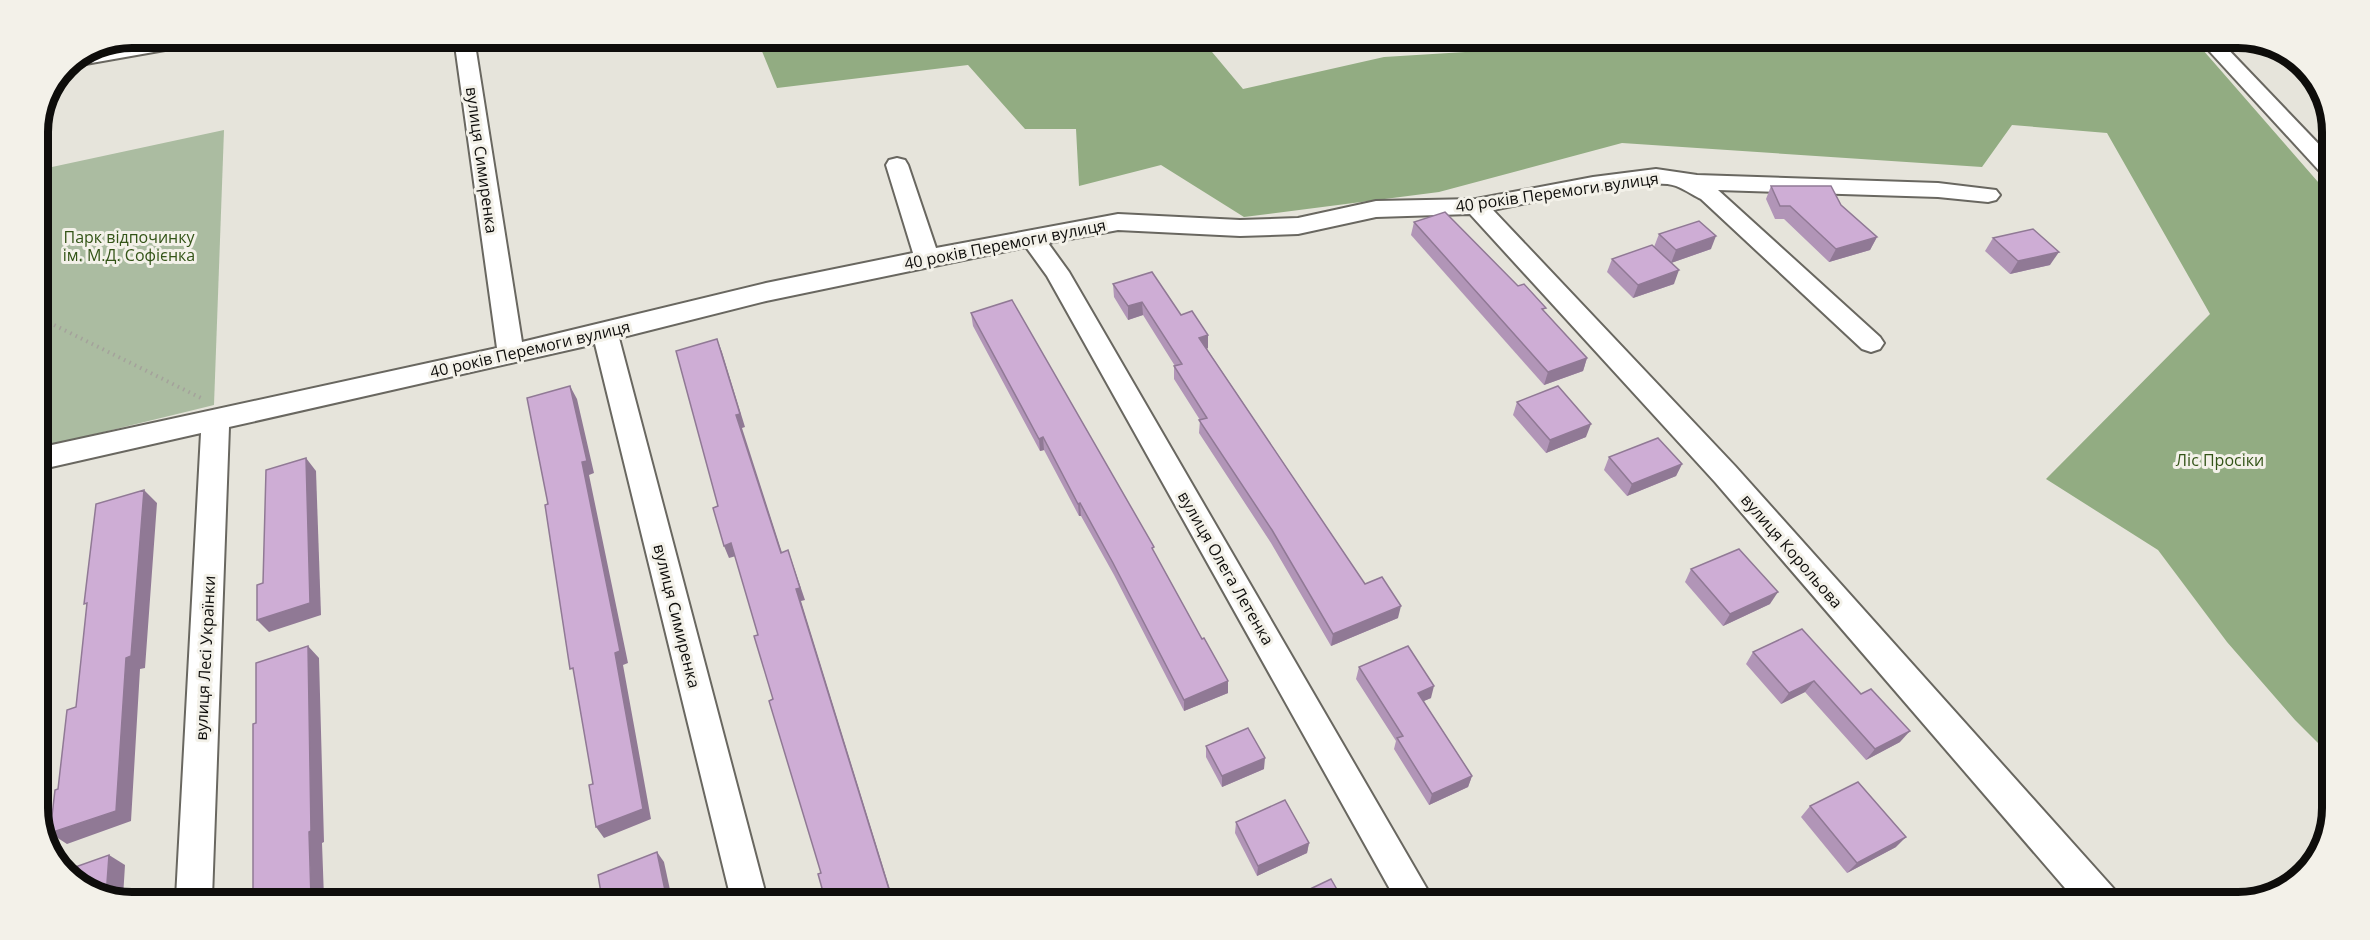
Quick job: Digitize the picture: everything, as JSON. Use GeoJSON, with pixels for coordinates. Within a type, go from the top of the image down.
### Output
{"type":"FeatureCollection","features":[{"type":"Feature","properties":{"kind":"street"},"geometry":{"type":"LineString","coordinates":[[96,56],[142,48]]}},
{"type":"Feature","properties":{"kind":"street","name":"вулиця Симиренка"},"geometry":{"type":"LineString","coordinates":[[465,48],[511,353]]}},
{"type":"Feature","properties":{"kind":"street"},"geometry":{"type":"LineString","coordinates":[[2217,48],[2322,160]]}},
{"type":"Feature","properties":{"kind":"street"},"geometry":{"type":"LineString","coordinates":[[897,165],[927,258]]}},
{"type":"Feature","properties":{"kind":"street","name":"40 років Перемоги вулиця"},"geometry":{"type":"LineString","coordinates":[[48,457],[605,333],[766,292],[927,258],[1118,222],[1240,228],[1298,226],[1376,209],[1476,206],[1656,176],[1681,180],[1938,190],[1988,195]]}},
{"type":"Feature","properties":{"kind":"street"},"geometry":{"type":"LineString","coordinates":[[1681,180],[1709,194],[1870,343]]}},
{"type":"Feature","properties":{"kind":"street","name":"вулиця Корольова"},"geometry":{"type":"LineString","coordinates":[[1476,206],[1725,474],[2092,892]]}},
{"type":"Feature","properties":{"kind":"street","name":"вулиця Олега Летенка"},"geometry":{"type":"LineString","coordinates":[[1032,238],[1057,272],[1411,892]]}},
{"type":"Feature","properties":{"kind":"street","name":"вулиця Симиренка"},"geometry":{"type":"LineString","coordinates":[[605,333],[747,892]]}},
{"type":"Feature","properties":{"kind":"street","name":"вулиця Лесі Українки"},"geometry":{"type":"LineString","coordinates":[[194,892],[216,418]]}},
{"type":"Feature","properties":{"kind":"path"},"geometry":{"type":"LineString","coordinates":[[48,322],[214,405],[216,418]]}},
{"type":"Feature","properties":{"kind":"green space","name":"Ліс Просіки"},"geometry":{"type":"Polygon","coordinates":[[[761,48],[1209,48],[1243,89],[1384,57],[1530,48],[2201,48],[2322,187],[2322,747],[2295,720],[2227,642],[2158,550],[2046,479],[2210,314],[2107,133],[2012,125],[1982,167],[1622,143],[1439,192],[1244,217],[1161,165],[1079,186],[1076,129],[1025,129],[968,65],[777,88],[761,48]]]}},
{"type":"Feature","properties":{"kind":"green space","name":"Парк відпочинку ім. М.Д. Софієнка"},"geometry":{"type":"Polygon","coordinates":[[[224,130],[214,405],[48,446],[48,168],[224,130]]]}},
{"type":"Feature","properties":{"kind":"building"},"geometry":{"type":"Polygon","coordinates":[[[1771,186],[1831,186],[1841,205],[1877,237],[1836,249],[1790,206],[1780,206],[1771,186]]]}},
{"type":"Feature","properties":{"kind":"building"},"geometry":{"type":"Polygon","coordinates":[[[1445,212],[1518,286],[1524,284],[1546,308],[1542,309],[1587,358],[1548,372],[1414,222],[1445,212]]]}},
{"type":"Feature","properties":{"kind":"building"},"geometry":{"type":"Polygon","coordinates":[[[1699,221],[1716,236],[1676,250],[1659,234],[1699,221]]]}},
{"type":"Feature","properties":{"kind":"building"},"geometry":{"type":"Polygon","coordinates":[[[2033,229],[2059,252],[2018,261],[1993,238],[2033,229]]]}},
{"type":"Feature","properties":{"kind":"building"},"geometry":{"type":"Polygon","coordinates":[[[1652,245],[1679,270],[1638,285],[1612,259],[1652,245]]]}},
{"type":"Feature","properties":{"kind":"building"},"geometry":{"type":"Polygon","coordinates":[[[1152,272],[1181,315],[1192,311],[1208,335],[1199,338],[1365,584],[1382,577],[1401,606],[1333,634],[1272,530],[1199,420],[1207,418],[1174,366],[1182,364],[1142,302],[1128,306],[1113,284],[1152,272]]]}},
{"type":"Feature","properties":{"kind":"building"},"geometry":{"type":"Polygon","coordinates":[[[1012,300],[1154,547],[1152,548],[1202,639],[1204,638],[1228,681],[1184,700],[1080,503],[1078,504],[1043,437],[1039,439],[971,313],[1012,300]]]}},
{"type":"Feature","properties":{"kind":"building"},"geometry":{"type":"Polygon","coordinates":[[[717,339],[740,414],[736,415],[781,553],[788,550],[800,588],[796,589],[890,892],[823,892],[818,874],[821,873],[769,701],[773,699],[754,636],[758,635],[731,543],[724,546],[713,508],[718,506],[676,351],[717,339]]]}},
{"type":"Feature","properties":{"kind":"building"},"geometry":{"type":"Polygon","coordinates":[[[570,386],[587,461],[582,462],[620,651],[615,653],[643,809],[596,827],[589,785],[593,784],[573,668],[570,669],[545,505],[548,504],[527,398],[570,386]]]}},
{"type":"Feature","properties":{"kind":"building"},"geometry":{"type":"Polygon","coordinates":[[[1558,386],[1591,424],[1550,440],[1517,402],[1558,386]]]}},
{"type":"Feature","properties":{"kind":"building"},"geometry":{"type":"Polygon","coordinates":[[[1658,438],[1682,464],[1632,484],[1609,457],[1658,438]]]}},
{"type":"Feature","properties":{"kind":"building"},"geometry":{"type":"Polygon","coordinates":[[[306,458],[310,603],[257,620],[257,585],[263,583],[266,470],[306,458]]]}},
{"type":"Feature","properties":{"kind":"building"},"geometry":{"type":"Polygon","coordinates":[[[144,490],[131,656],[126,658],[116,811],[52,832],[55,790],[58,789],[67,710],[76,707],[87,603],[84,604],[96,504],[144,490]]]}},
{"type":"Feature","properties":{"kind":"building"},"geometry":{"type":"Polygon","coordinates":[[[1739,549],[1778,592],[1730,614],[1691,569],[1739,549]]]}},
{"type":"Feature","properties":{"kind":"building"},"geometry":{"type":"Polygon","coordinates":[[[1802,629],[1861,694],[1871,689],[1910,731],[1875,749],[1814,681],[1789,693],[1753,652],[1802,629]]]}},
{"type":"Feature","properties":{"kind":"building"},"geometry":{"type":"Polygon","coordinates":[[[308,646],[311,892],[253,892],[253,724],[256,723],[256,663],[308,646]]]}},
{"type":"Feature","properties":{"kind":"building"},"geometry":{"type":"Polygon","coordinates":[[[1408,646],[1434,686],[1418,693],[1472,776],[1432,794],[1397,738],[1403,736],[1359,667],[1408,646]]]}},
{"type":"Feature","properties":{"kind":"building"},"geometry":{"type":"Polygon","coordinates":[[[1248,728],[1265,758],[1222,776],[1206,746],[1248,728]]]}},
{"type":"Feature","properties":{"kind":"building"},"geometry":{"type":"Polygon","coordinates":[[[1858,782],[1906,837],[1857,863],[1810,806],[1858,782]]]}},
{"type":"Feature","properties":{"kind":"building"},"geometry":{"type":"Polygon","coordinates":[[[1285,800],[1309,843],[1258,866],[1236,822],[1285,800]]]}},
{"type":"Feature","properties":{"kind":"building"},"geometry":{"type":"Polygon","coordinates":[[[657,852],[665,892],[601,892],[598,875],[657,852]]]}},
{"type":"Feature","properties":{"kind":"building"},"geometry":{"type":"Polygon","coordinates":[[[109,855],[107,888],[86,878],[74,868],[109,855]]]}},
{"type":"Feature","properties":{"kind":"building"},"geometry":{"type":"Polygon","coordinates":[[[1331,879],[1338,892],[1304,892],[1331,879]]]}}]}
